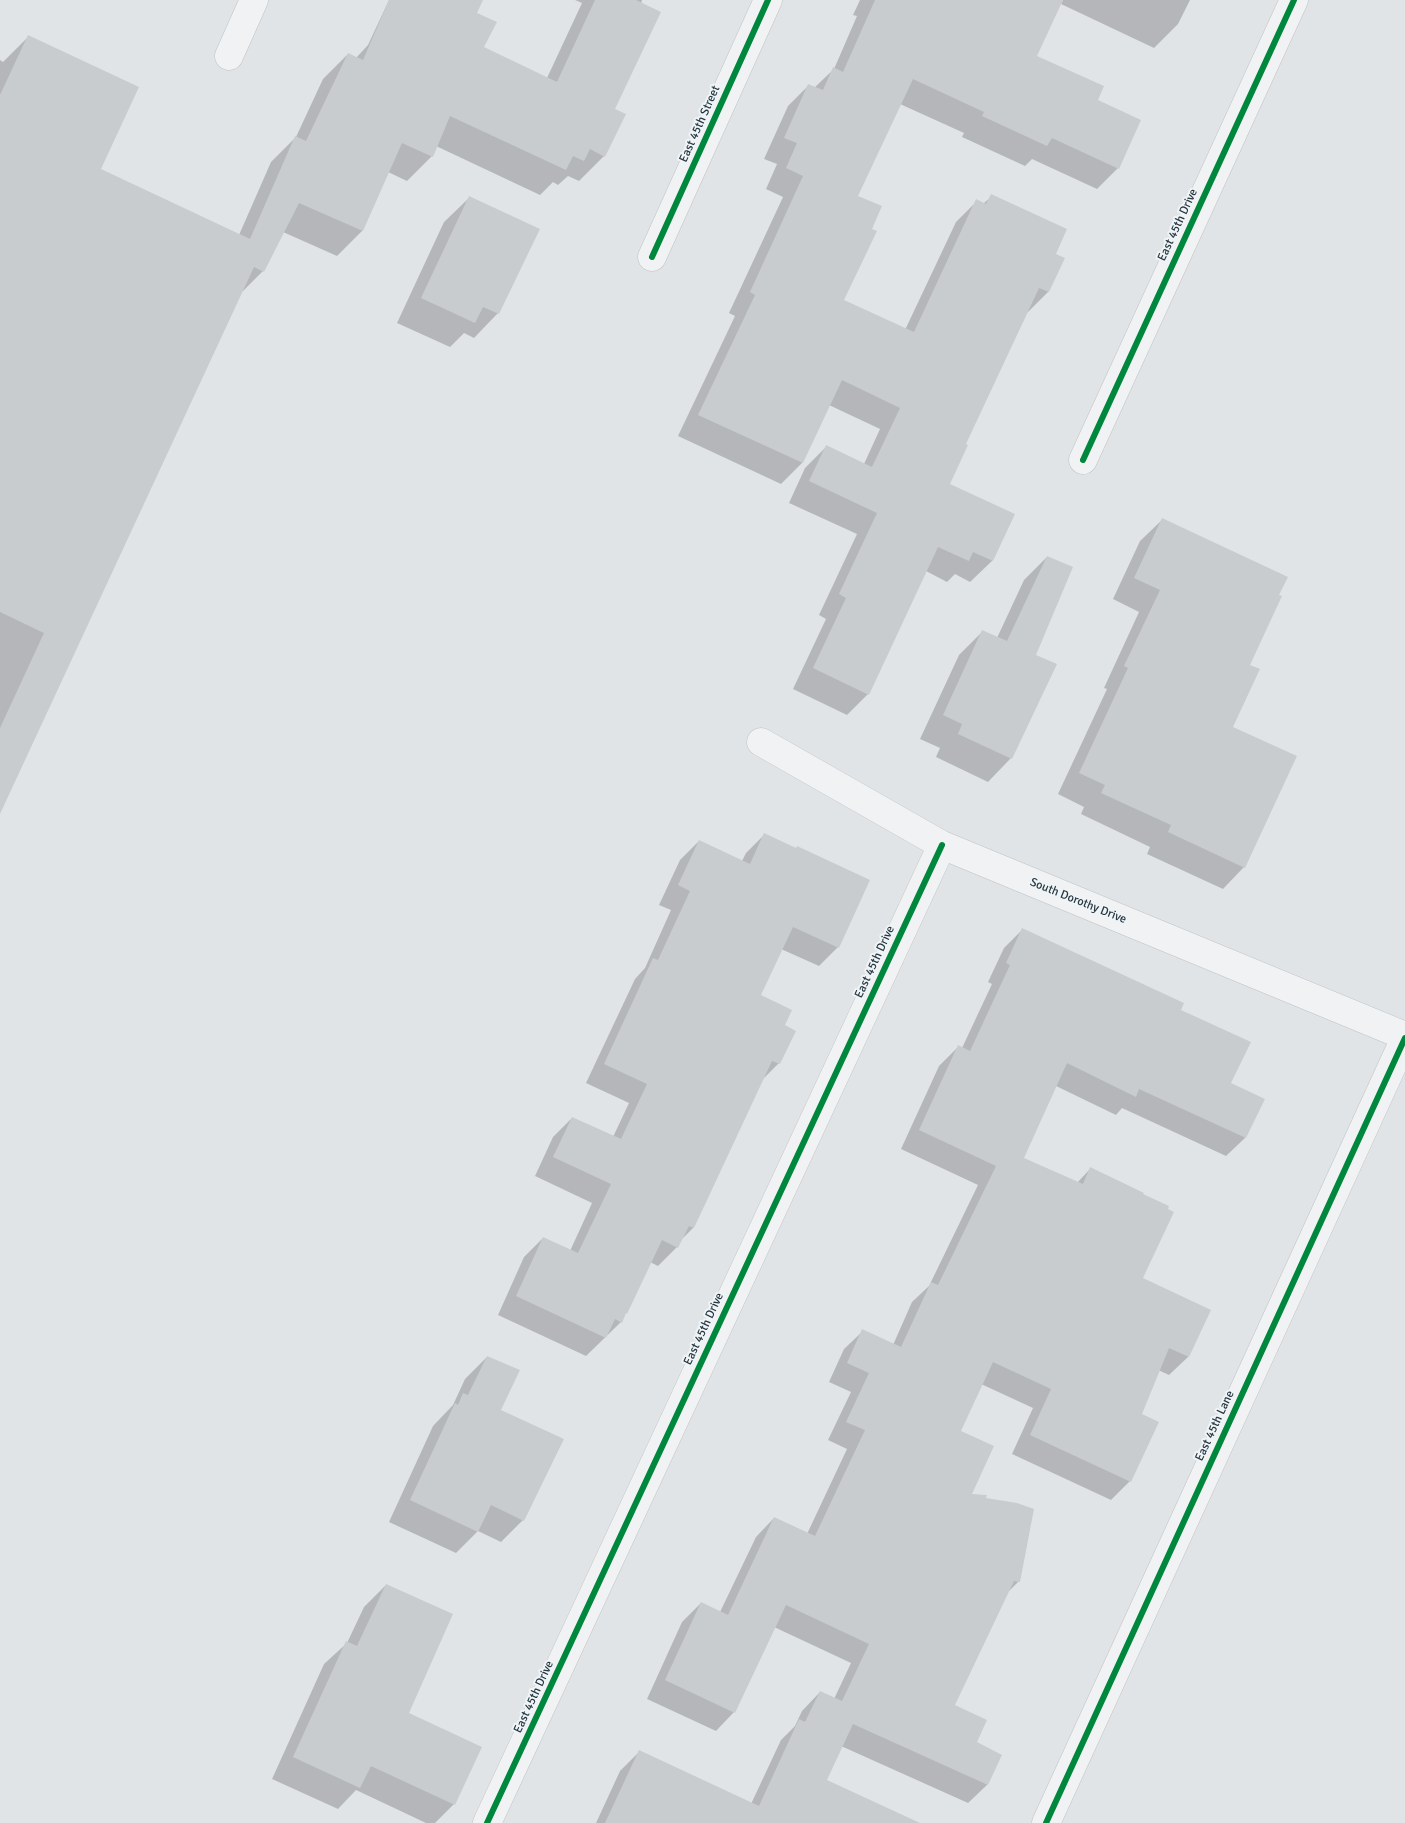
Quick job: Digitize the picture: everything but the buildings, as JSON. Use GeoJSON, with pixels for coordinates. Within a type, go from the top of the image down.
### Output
{"type":"FeatureCollection","features":[{"type":"Feature","properties":{"kind":"street"},"geometry":{"type":"LineString","coordinates":[[228,56],[254,0]]}},
{"type":"Feature","properties":{"kind":"street","name":"East 45th Street"},"geometry":{"type":"LineString","coordinates":[[652,257],[768,0]]}},
{"type":"Feature","properties":{"kind":"street","name":"East 45th Drive"},"geometry":{"type":"LineString","coordinates":[[1084,460],[1294,0]]}},
{"type":"Feature","properties":{"kind":"street","name":"South Dorothy Drive"},"geometry":{"type":"LineString","coordinates":[[761,742],[942,845],[1405,1037]]}},
{"type":"Feature","properties":{"kind":"street","name":"East 45th Drive"},"geometry":{"type":"LineString","coordinates":[[487,1823],[942,845]]}},
{"type":"Feature","properties":{"kind":"street","name":"East 45th Lane"},"geometry":{"type":"LineString","coordinates":[[1046,1823],[1405,1037]]}},
{"type":"Feature","properties":{"kind":"cycle path"},"geometry":{"type":"LineString","coordinates":[[652,257],[768,0]]}},
{"type":"Feature","properties":{"kind":"cycle path"},"geometry":{"type":"LineString","coordinates":[[1083,460],[1294,0]]}},
{"type":"Feature","properties":{"kind":"cycle path"},"geometry":{"type":"LineString","coordinates":[[487,1823],[942,845]]}},
{"type":"Feature","properties":{"kind":"cycle path"},"geometry":{"type":"LineString","coordinates":[[1046,1823],[1405,1038]]}}]}
